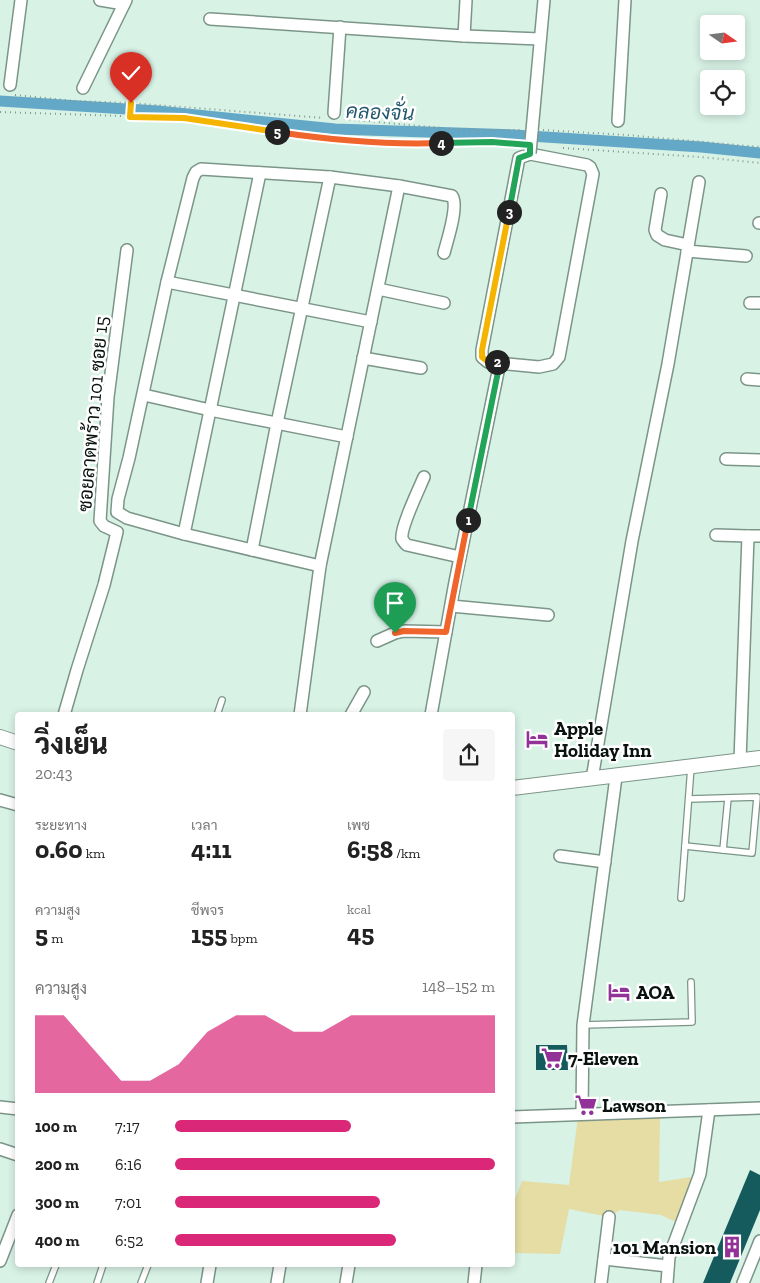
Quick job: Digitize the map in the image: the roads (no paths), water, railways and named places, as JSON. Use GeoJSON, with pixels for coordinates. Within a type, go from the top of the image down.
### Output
{"type":"FeatureCollection","features":[{"type":"Feature","properties":{"kind":"street"},"geometry":{"type":"LineString","coordinates":[[9,89],[21,0]]}},
{"type":"Feature","properties":{"kind":"street"},"geometry":{"type":"LineString","coordinates":[[83,88],[125,2],[100,0]]}},
{"type":"Feature","properties":{"kind":"street"},"geometry":{"type":"LineString","coordinates":[[464,36],[466,0]]}},
{"type":"Feature","properties":{"kind":"street"},"geometry":{"type":"LineString","coordinates":[[530,151],[544,0]]}},
{"type":"Feature","properties":{"kind":"street"},"geometry":{"type":"LineString","coordinates":[[618,120],[625,0]]}},
{"type":"Feature","properties":{"kind":"street"},"geometry":{"type":"LineString","coordinates":[[210,19],[464,36],[540,39]]}},
{"type":"Feature","properties":{"kind":"street"},"geometry":{"type":"LineString","coordinates":[[330,115],[340,27]]}},
{"type":"Feature","properties":{"kind":"street"},"geometry":{"type":"LineString","coordinates":[[530,151],[587,165],[592,171],[593,179],[560,357],[553,364],[539,367],[488,362],[482,357],[519,158],[530,151]]}},
{"type":"Feature","properties":{"kind":"street"},"geometry":{"type":"LineString","coordinates":[[320,566],[184,534],[127,518],[118,512],[118,499],[130,458],[167,282],[193,178],[196,172],[201,169],[260,172],[330,177],[399,186],[452,196],[455,200],[454,209],[444,253]]}},
{"type":"Feature","properties":{"kind":"street"},"geometry":{"type":"LineString","coordinates":[[184,534],[260,172]]}},
{"type":"Feature","properties":{"kind":"street"},"geometry":{"type":"LineString","coordinates":[[252,550],[277,423],[330,177]]}},
{"type":"Feature","properties":{"kind":"street"},"geometry":{"type":"LineString","coordinates":[[592,780],[632,541],[668,364],[700,182]]}},
{"type":"Feature","properties":{"kind":"street"},"geometry":{"type":"LineString","coordinates":[[300,712],[320,566],[399,186]]}},
{"type":"Feature","properties":{"kind":"street"},"geometry":{"type":"LineString","coordinates":[[660,194],[655,230],[657,235],[687,248],[746,256]]}},
{"type":"Feature","properties":{"kind":"street","name":"ซอยลาดพร้าว 101 ซอย 15"},"geometry":{"type":"LineString","coordinates":[[65,712],[104,585],[117,532],[104,526],[100,521],[108,397],[127,250]]}},
{"type":"Feature","properties":{"kind":"street"},"geometry":{"type":"LineString","coordinates":[[167,282],[371,322]]}},
{"type":"Feature","properties":{"kind":"street"},"geometry":{"type":"LineString","coordinates":[[378,289],[444,302]]}},
{"type":"Feature","properties":{"kind":"street"},"geometry":{"type":"LineString","coordinates":[[363,358],[421,368]]}},
{"type":"Feature","properties":{"kind":"street"},"geometry":{"type":"LineString","coordinates":[[432,712],[460,557],[500,362]]}},
{"type":"Feature","properties":{"kind":"street"},"geometry":{"type":"LineString","coordinates":[[747,379],[760,380]]}},
{"type":"Feature","properties":{"kind":"street"},"geometry":{"type":"LineString","coordinates":[[144,395],[210,410],[347,436]]}},
{"type":"Feature","properties":{"kind":"street"},"geometry":{"type":"LineString","coordinates":[[726,459],[760,460]]}},
{"type":"Feature","properties":{"kind":"street"},"geometry":{"type":"LineString","coordinates":[[424,477],[404,526],[402,539],[407,545],[460,557]]}},
{"type":"Feature","properties":{"kind":"street"},"geometry":{"type":"LineString","coordinates":[[716,535],[760,536]]}},
{"type":"Feature","properties":{"kind":"street"},"geometry":{"type":"LineString","coordinates":[[740,761],[748,536]]}},
{"type":"Feature","properties":{"kind":"street"},"geometry":{"type":"LineString","coordinates":[[451,606],[548,615]]}},
{"type":"Feature","properties":{"kind":"street"},"geometry":{"type":"LineString","coordinates":[[377,641],[404,631],[446,632]]}},
{"type":"Feature","properties":{"kind":"street"},"geometry":{"type":"LineString","coordinates":[[353,712],[364,692]]}},
{"type":"Feature","properties":{"kind":"street"},"geometry":{"type":"LineString","coordinates":[[0,736],[15,742]]}},
{"type":"Feature","properties":{"kind":"street"},"geometry":{"type":"LineString","coordinates":[[515,788],[592,780],[760,758]]}},
{"type":"Feature","properties":{"kind":"street"},"geometry":{"type":"LineString","coordinates":[[582,1113],[583,1025],[616,777]]}},
{"type":"Feature","properties":{"kind":"street"},"geometry":{"type":"LineString","coordinates":[[0,800],[15,805]]}},
{"type":"Feature","properties":{"kind":"street"},"geometry":{"type":"LineString","coordinates":[[560,856],[604,862]]}},
{"type":"Feature","properties":{"kind":"street"},"geometry":{"type":"LineString","coordinates":[[0,1107],[15,1109]]}},
{"type":"Feature","properties":{"kind":"street"},"geometry":{"type":"LineString","coordinates":[[515,1117],[760,1108]]}},
{"type":"Feature","properties":{"kind":"street"},"geometry":{"type":"LineString","coordinates":[[666,1283],[670,1257],[700,1174],[709,1110]]}},
{"type":"Feature","properties":{"kind":"street"},"geometry":{"type":"LineString","coordinates":[[0,1149],[15,1154]]}},
{"type":"Feature","properties":{"kind":"street"},"geometry":{"type":"LineString","coordinates":[[601,1283],[609,1217]]}},
{"type":"Feature","properties":{"kind":"street"},"geometry":{"type":"LineString","coordinates":[[0,1261],[15,1223]]}},
{"type":"Feature","properties":{"kind":"street"},"geometry":{"type":"LineString","coordinates":[[743,1283],[760,1240]]}},
{"type":"Feature","properties":{"kind":"street"},"geometry":{"type":"LineString","coordinates":[[604,1259],[668,1266]]}},
{"type":"Feature","properties":{"kind":"street"},"geometry":{"type":"LineString","coordinates":[[208,1283],[210,1267]]}},
{"type":"Feature","properties":{"kind":"street"},"geometry":{"type":"LineString","coordinates":[[277,1283],[280,1267]]}},
{"type":"Feature","properties":{"kind":"street"},"geometry":{"type":"LineString","coordinates":[[346,1283],[349,1267]]}},
{"type":"Feature","properties":{"kind":"street"},"geometry":{"type":"LineString","coordinates":[[474,1283],[476,1267]]}},
{"type":"Feature","properties":{"kind":"lane"},"geometry":{"type":"LineString","coordinates":[[218,712],[222,700]]}},
{"type":"Feature","properties":{"kind":"lane"},"geometry":{"type":"LineString","coordinates":[[680,898],[691,767]]}},
{"type":"Feature","properties":{"kind":"lane"},"geometry":{"type":"LineString","coordinates":[[685,846],[752,853],[757,797],[689,799]]}},
{"type":"Feature","properties":{"kind":"lane"},"geometry":{"type":"LineString","coordinates":[[723,850],[728,798]]}},
{"type":"Feature","properties":{"kind":"lane"},"geometry":{"type":"LineString","coordinates":[[583,1025],[692,1022],[691,982]]}},
{"type":"Feature","properties":{"kind":"lane"},"geometry":{"type":"LineString","coordinates":[[49,1283],[55,1267]]}},
{"type":"Feature","properties":{"kind":"lane"},"geometry":{"type":"LineString","coordinates":[[97,1283],[102,1267]]}},
{"type":"Feature","properties":{"kind":"lane"},"geometry":{"type":"LineString","coordinates":[[141,1283],[147,1267]]}},
{"type":"Feature","properties":{"kind":"waterway","name":"คลองจั่น"},"geometry":{"type":"LineString","coordinates":[[0,101],[158,111],[335,129],[514,135],[701,147],[760,153]]}},
{"type":"Feature","properties":{"kind":"place","name":"Apple Holiday Inn"},"geometry":{"type":"Point","coordinates":[537,739]}},
{"type":"Feature","properties":{"kind":"place","name":"AOA"},"geometry":{"type":"Point","coordinates":[619,992]}},
{"type":"Feature","properties":{"kind":"place","name":"7-Eleven"},"geometry":{"type":"Point","coordinates":[552,1058]}},
{"type":"Feature","properties":{"kind":"place","name":"Lawson"},"geometry":{"type":"Point","coordinates":[586,1105]}},
{"type":"Feature","properties":{"kind":"place","name":"101 Mansion"},"geometry":{"type":"Point","coordinates":[732,1247]}}]}
